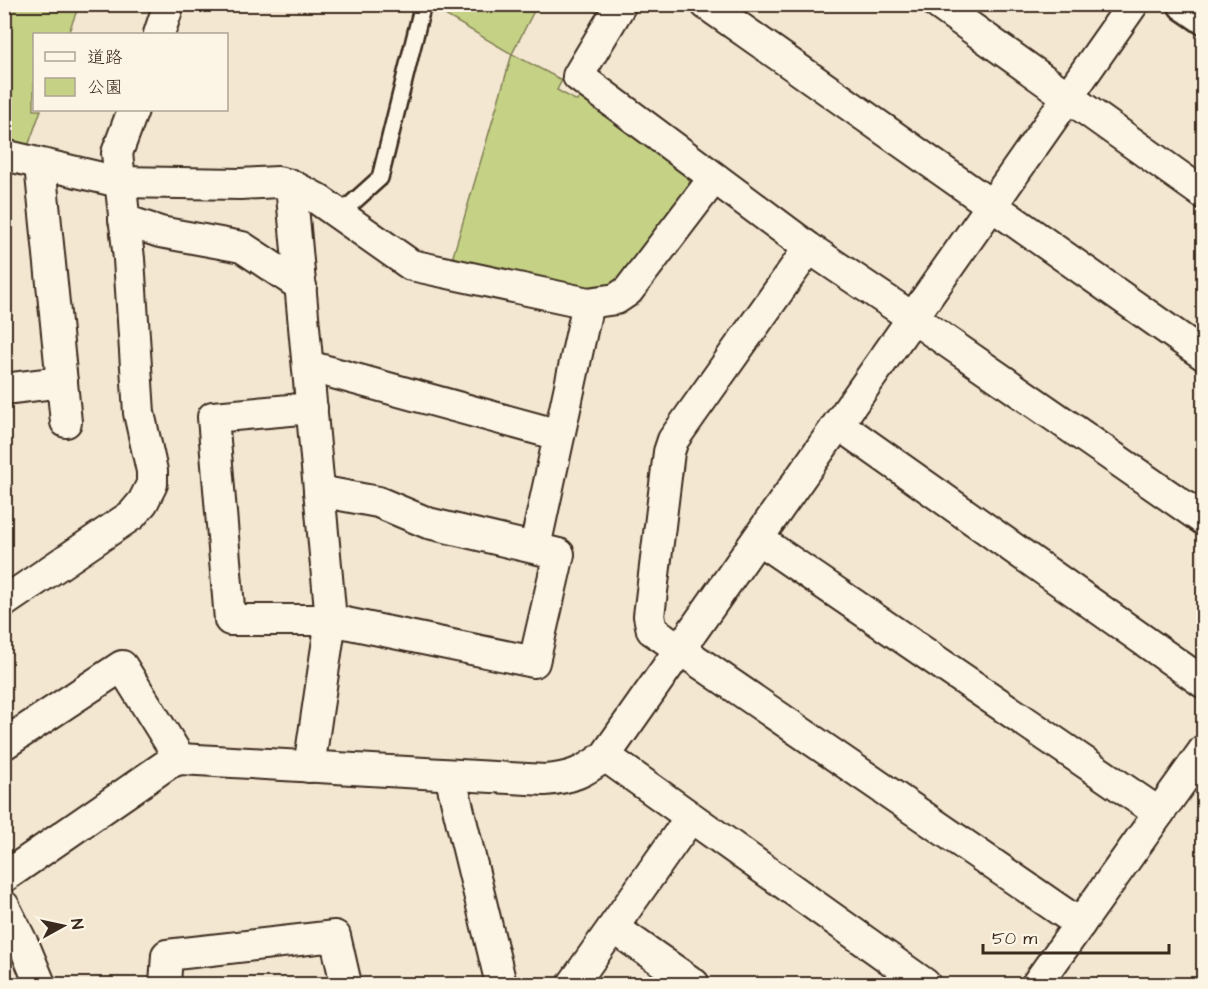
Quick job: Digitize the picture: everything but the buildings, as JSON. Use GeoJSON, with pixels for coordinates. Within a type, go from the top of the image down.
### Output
{"type":"FeatureCollection","features":[{"type":"Feature","properties":{"kind":"street"},"geometry":{"type":"LineString","coordinates":[[159,33],[169,4]]}},
{"type":"Feature","properties":{"kind":"street"},"geometry":{"type":"LineString","coordinates":[[621,4],[578,76],[809,248],[1203,520]]}},
{"type":"Feature","properties":{"kind":"street"},"geometry":{"type":"LineString","coordinates":[[706,4],[1203,355]]}},
{"type":"Feature","properties":{"kind":"street"},"geometry":{"type":"LineString","coordinates":[[938,4],[1203,194]]}},
{"type":"Feature","properties":{"kind":"street"},"geometry":{"type":"LineString","coordinates":[[4,877],[169,763],[180,759],[545,780],[563,779],[582,773],[605,756],[1133,4]]}},
{"type":"Feature","properties":{"kind":"street"},"geometry":{"type":"LineString","coordinates":[[1185,4],[1203,17]]}},
{"type":"Feature","properties":{"kind":"street"},"geometry":{"type":"LineString","coordinates":[[6,597],[132,515],[143,502],[152,484],[152,471],[139,413],[129,259],[117,153],[133,111]]}},
{"type":"Feature","properties":{"kind":"street"},"geometry":{"type":"LineString","coordinates":[[4,155],[119,182],[240,184],[278,182],[291,185],[305,191],[411,265],[588,303],[616,298],[628,291],[714,178]]}},
{"type":"Feature","properties":{"kind":"street"},"geometry":{"type":"LineString","coordinates":[[40,165],[66,422]]}},
{"type":"Feature","properties":{"kind":"street"},"geometry":{"type":"LineString","coordinates":[[291,185],[331,620],[309,766]]}},
{"type":"Feature","properties":{"kind":"street"},"geometry":{"type":"LineString","coordinates":[[124,220],[160,232],[242,248],[301,286]]}},
{"type":"Feature","properties":{"kind":"street"},"geometry":{"type":"LineString","coordinates":[[809,248],[673,440],[669,452],[649,616],[652,630],[1080,924]]}},
{"type":"Feature","properties":{"kind":"street"},"geometry":{"type":"LineString","coordinates":[[535,547],[588,303]]}},
{"type":"Feature","properties":{"kind":"street"},"geometry":{"type":"LineString","coordinates":[[308,366],[559,435]]}},
{"type":"Feature","properties":{"kind":"street"},"geometry":{"type":"LineString","coordinates":[[4,389],[62,381]]}},
{"type":"Feature","properties":{"kind":"street"},"geometry":{"type":"LineString","coordinates":[[312,408],[213,417],[230,620],[331,620],[534,662],[559,554],[428,523],[378,502],[319,490]]}},
{"type":"Feature","properties":{"kind":"street"},"geometry":{"type":"LineString","coordinates":[[838,424],[1203,683]]}},
{"type":"Feature","properties":{"kind":"street"},"geometry":{"type":"LineString","coordinates":[[758,539],[1159,813]]}},
{"type":"Feature","properties":{"kind":"street"},"geometry":{"type":"LineString","coordinates":[[4,744],[122,666],[180,759]]}},
{"type":"Feature","properties":{"kind":"street"},"geometry":{"type":"LineString","coordinates":[[1037,984],[1203,750]]}},
{"type":"Feature","properties":{"kind":"street"},"geometry":{"type":"LineString","coordinates":[[605,756],[925,984]]}},
{"type":"Feature","properties":{"kind":"street"},"geometry":{"type":"LineString","coordinates":[[450,775],[501,984]]}},
{"type":"Feature","properties":{"kind":"street"},"geometry":{"type":"LineString","coordinates":[[573,984],[690,818]]}},
{"type":"Feature","properties":{"kind":"street"},"geometry":{"type":"LineString","coordinates":[[4,906],[40,984]]}},
{"type":"Feature","properties":{"kind":"street"},"geometry":{"type":"LineString","coordinates":[[614,928],[694,984]]}},
{"type":"Feature","properties":{"kind":"street"},"geometry":{"type":"LineString","coordinates":[[165,984],[167,955],[335,936],[346,984]]}},
{"type":"Feature","properties":{"kind":"lane"},"geometry":{"type":"LineString","coordinates":[[339,215],[380,178],[406,81],[423,4]]}},
{"type":"Feature","properties":{"kind":"green space"},"geometry":{"type":"Polygon","coordinates":[[[4,5],[79,5],[68,33],[33,33],[33,111],[41,111],[27,149],[5,144],[4,5]]]}},
{"type":"Feature","properties":{"kind":"green space"},"geometry":{"type":"Polygon","coordinates":[[[428,5],[537,5],[512,54],[428,5]]]}},
{"type":"Feature","properties":{"kind":"green space"},"geometry":{"type":"Polygon","coordinates":[[[512,54],[562,80],[557,90],[577,101],[582,94],[690,175],[689,188],[621,280],[607,288],[586,291],[451,263],[512,54]]]}}]}
